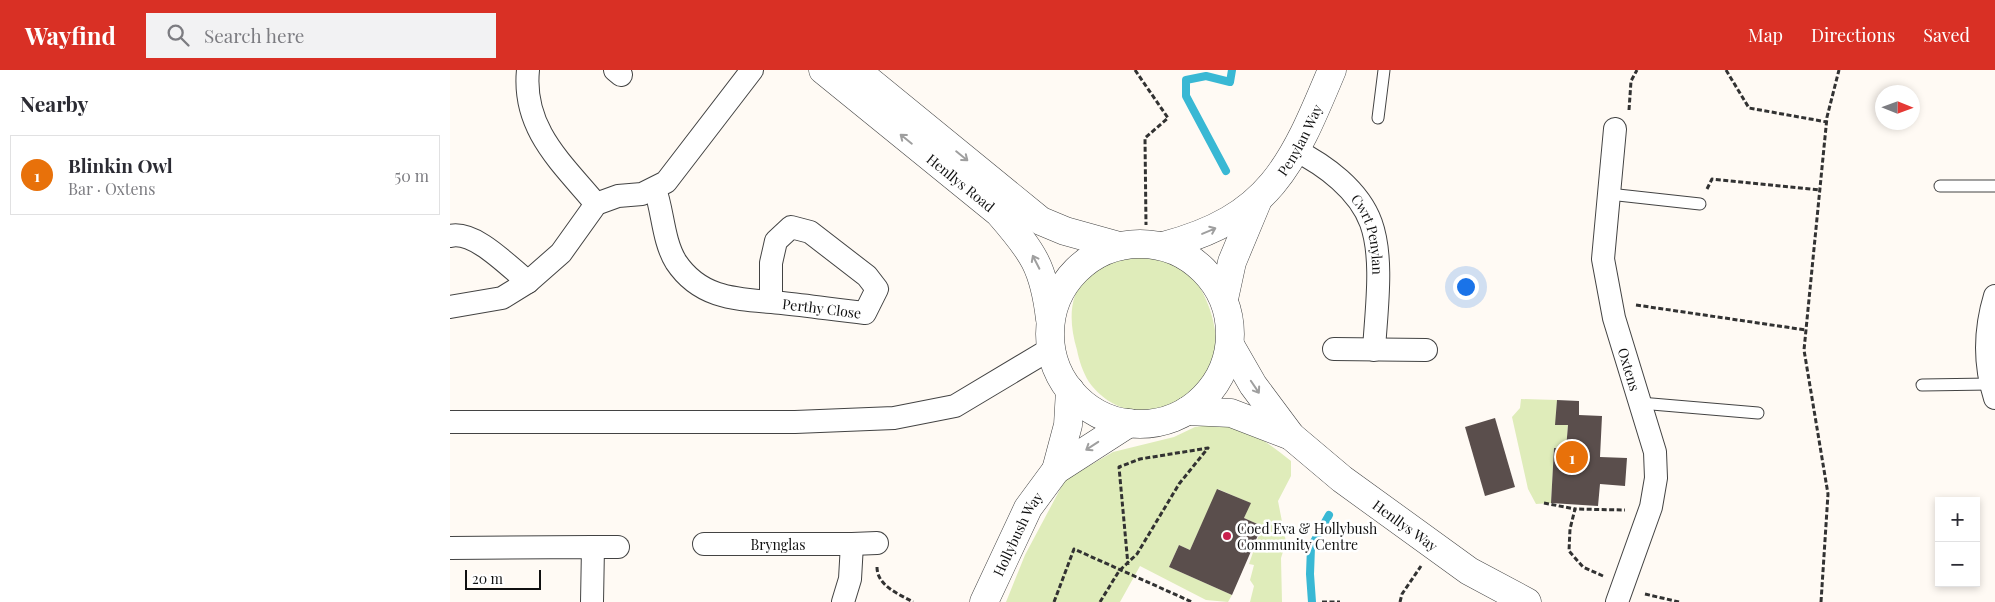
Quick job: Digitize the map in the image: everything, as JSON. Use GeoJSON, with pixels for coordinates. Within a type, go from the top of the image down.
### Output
{"type":"FeatureCollection","features":[{"type":"Feature","properties":{"kind":"street"},"geometry":{"type":"LineString","coordinates":[[528,70],[526,84],[534,122],[545,144],[596,204]]}},
{"type":"Feature","properties":{"kind":"street"},"geometry":{"type":"LineString","coordinates":[[450,307],[502,298],[528,282],[561,253],[596,204],[618,196],[642,194],[666,182],[752,70]]}},
{"type":"Feature","properties":{"kind":"street","name":"Henllys Road"},"geometry":{"type":"LineString","coordinates":[[823,70],[999,213],[1024,241],[1038,264],[1046,288],[1055,363],[1070,390]]}},
{"type":"Feature","properties":{"kind":"street","name":"Henllys Road"},"geometry":{"type":"LineString","coordinates":[[856,70],[1041,222],[1065,231],[1179,252],[1206,271],[1224,300]]}},
{"type":"Feature","properties":{"kind":"street","name":"Penylan Way"},"geometry":{"type":"LineString","coordinates":[[1051,337],[1055,304],[1065,284],[1080,267],[1098,254],[1142,245],[1188,240],[1224,224],[1258,202],[1281,175],[1295,150],[1332,70]]}},
{"type":"Feature","properties":{"kind":"street","name":"Oxtens"},"geometry":{"type":"LineString","coordinates":[[1616,590],[1651,507],[1656,478],[1654,452],[1614,318],[1603,259],[1609,194],[1622,124]]}},
{"type":"Feature","properties":{"kind":"street","name":"Cwrt Penylan"},"geometry":{"type":"LineString","coordinates":[[1295,150],[1333,174],[1356,198],[1371,223],[1377,252],[1374,350]]}},
{"type":"Feature","properties":{"kind":"street","name":"Perthy Close"},"geometry":{"type":"LineString","coordinates":[[655,188],[662,208],[667,239],[676,261],[692,279],[711,292],[736,300],[866,313],[877,289],[866,276],[810,232],[791,227],[776,241],[771,263],[771,302]]}},
{"type":"Feature","properties":{"kind":"street","name":"Penylan Way"},"geometry":{"type":"LineString","coordinates":[[1224,300],[1232,262],[1258,202]]}},
{"type":"Feature","properties":{"kind":"street"},"geometry":{"type":"LineString","coordinates":[[450,236],[457,234],[474,239],[528,282]]}},
{"type":"Feature","properties":{"kind":"street"},"geometry":{"type":"LineString","coordinates":[[1993,391],[1986,349],[1990,312],[1995,296]]}},
{"type":"Feature","properties":{"kind":"street"},"geometry":{"type":"LineString","coordinates":[[1070,390],[1087,406],[1107,417],[1129,423],[1159,422],[1187,411],[1203,398],[1216,383],[1225,365],[1230,345],[1230,330],[1224,300]]}},
{"type":"Feature","properties":{"kind":"street"},"geometry":{"type":"LineString","coordinates":[[450,422],[795,422],[894,418],[954,406],[1051,337]]}},
{"type":"Feature","properties":{"kind":"street"},"geometry":{"type":"LineString","coordinates":[[1230,345],[1253,385],[1291,436]]}},
{"type":"Feature","properties":{"kind":"street"},"geometry":{"type":"LineString","coordinates":[[1334,349],[1426,350]]}},
{"type":"Feature","properties":{"kind":"street","name":"Hollybush Way"},"geometry":{"type":"LineString","coordinates":[[1056,470],[1068,425],[1070,390]]}},
{"type":"Feature","properties":{"kind":"street"},"geometry":{"type":"LineString","coordinates":[[1187,411],[1231,414],[1291,436]]}},
{"type":"Feature","properties":{"kind":"street","name":"Hollybush Way"},"geometry":{"type":"LineString","coordinates":[[984,602],[1028,508],[1056,470],[1129,423]]}},
{"type":"Feature","properties":{"kind":"street","name":"Henllys Way"},"geometry":{"type":"LineString","coordinates":[[1291,436],[1342,479],[1469,571],[1527,602]]}},
{"type":"Feature","properties":{"kind":"street","name":"Brynglas"},"geometry":{"type":"LineString","coordinates":[[704,544],[877,543]]}},
{"type":"Feature","properties":{"kind":"street"},"geometry":{"type":"LineString","coordinates":[[843,602],[850,580],[852,544]]}},
{"type":"Feature","properties":{"kind":"street"},"geometry":{"type":"LineString","coordinates":[[592,602],[593,547]]}},
{"type":"Feature","properties":{"kind":"street"},"geometry":{"type":"LineString","coordinates":[[450,548],[618,547]]}},
{"type":"Feature","properties":{"kind":"lane"},"geometry":{"type":"LineString","coordinates":[[1378,118],[1384,70]]}},
{"type":"Feature","properties":{"kind":"lane"},"geometry":{"type":"LineString","coordinates":[[1940,186],[1995,186]]}},
{"type":"Feature","properties":{"kind":"lane"},"geometry":{"type":"LineString","coordinates":[[1609,194],[1700,204]]}},
{"type":"Feature","properties":{"kind":"lane"},"geometry":{"type":"LineString","coordinates":[[1922,385],[1993,391]]}},
{"type":"Feature","properties":{"kind":"lane"},"geometry":{"type":"LineString","coordinates":[[1640,403],[1758,413]]}},
{"type":"Feature","properties":{"kind":"path"},"geometry":{"type":"LineString","coordinates":[[1136,70],[1168,118],[1145,138],[1147,214],[1142,245]]}},
{"type":"Feature","properties":{"kind":"path"},"geometry":{"type":"LineString","coordinates":[[1622,124],[1631,81],[1637,70]]}},
{"type":"Feature","properties":{"kind":"path"},"geometry":{"type":"LineString","coordinates":[[1726,70],[1749,108],[1827,122]]}},
{"type":"Feature","properties":{"kind":"path"},"geometry":{"type":"LineString","coordinates":[[1821,602],[1828,494],[1804,350],[1827,122],[1839,70]]}},
{"type":"Feature","properties":{"kind":"path"},"geometry":{"type":"LineString","coordinates":[[1700,204],[1712,179],[1820,190]]}},
{"type":"Feature","properties":{"kind":"path"},"geometry":{"type":"LineString","coordinates":[[1614,318],[1635,305],[1806,330]]}},
{"type":"Feature","properties":{"kind":"path"},"geometry":{"type":"LineString","coordinates":[[1100,602],[1120,571],[1128,565],[1138,554],[1179,484],[1208,448],[1140,459],[1119,467],[1128,565]]}},
{"type":"Feature","properties":{"kind":"path"},"geometry":{"type":"LineString","coordinates":[[1544,503],[1575,509],[1626,510]]}},
{"type":"Feature","properties":{"kind":"path"},"geometry":{"type":"LineString","coordinates":[[1575,509],[1570,529],[1569,551],[1582,567],[1616,590],[1679,602]]}},
{"type":"Feature","properties":{"kind":"path"},"geometry":{"type":"LineString","coordinates":[[877,543],[877,571],[887,587],[914,602]]}},
{"type":"Feature","properties":{"kind":"path"},"geometry":{"type":"LineString","coordinates":[[1400,602],[1402,594],[1418,571],[1432,544]]}},
{"type":"Feature","properties":{"kind":"path"},"geometry":{"type":"LineString","coordinates":[[1054,602],[1074,549],[1192,602]]}},
{"type":"Feature","properties":{"kind":"path"},"geometry":{"type":"LineString","coordinates":[[1322,602],[1340,602]]}},
{"type":"Feature","properties":{"kind":"green space"},"geometry":{"type":"Polygon","coordinates":[[[1133,252],[1148,253],[1168,258],[1186,270],[1201,289],[1207,301],[1216,340],[1213,366],[1194,391],[1181,402],[1149,411],[1133,410],[1117,405],[1102,396],[1085,375],[1073,331],[1072,314],[1074,299],[1088,274],[1115,257],[1133,252]]]}},
{"type":"Feature","properties":{"kind":"green space"},"geometry":{"type":"Polygon","coordinates":[[[1521,399],[1557,400],[1556,424],[1568,425],[1566,449],[1554,448],[1551,503],[1536,504],[1528,489],[1512,417],[1520,408],[1521,399]]]}},
{"type":"Feature","properties":{"kind":"green space"},"geometry":{"type":"Polygon","coordinates":[[[1216,424],[1247,431],[1291,461],[1291,476],[1278,501],[1286,542],[1281,558],[1282,602],[1250,602],[1254,586],[1250,580],[1254,565],[1249,564],[1262,526],[1244,518],[1250,503],[1218,489],[1190,550],[1179,545],[1169,567],[1232,595],[1228,602],[1206,600],[1140,566],[1120,602],[1006,602],[1025,555],[1065,480],[1113,452],[1174,437],[1195,427],[1216,424]]]}},
{"type":"Feature","properties":{"kind":"building"},"geometry":{"type":"Polygon","coordinates":[[[1557,400],[1579,401],[1579,415],[1602,416],[1600,457],[1627,458],[1625,486],[1600,484],[1598,506],[1551,503],[1554,448],[1566,449],[1568,425],[1555,425],[1557,400]]]}},
{"type":"Feature","properties":{"kind":"building"},"geometry":{"type":"Polygon","coordinates":[[[1495,418],[1515,487],[1485,496],[1465,427],[1495,418]]]}},
{"type":"Feature","properties":{"kind":"building","name":"Coed Eva & Hollybush Community Centre"},"geometry":{"type":"Polygon","coordinates":[[[1217,489],[1251,503],[1244,518],[1262,526],[1232,595],[1169,567],[1179,545],[1190,550],[1217,489]]]}},
{"type":"Feature","properties":{"kind":"waterway"},"geometry":{"type":"LineString","coordinates":[[1226,171],[1186,96],[1186,80],[1206,76],[1230,82],[1232,70]]}},
{"type":"Feature","properties":{"kind":"waterway"},"geometry":{"type":"LineString","coordinates":[[1312,602],[1311,547],[1329,515]]}},
{"type":"Feature","properties":{"kind":"place","name":"Blinkin Owl"},"geometry":{"type":"Point","coordinates":[1572,457]}},
{"type":"Feature","properties":{"kind":"place","name":"Coed Eva & Hollybush Community Centre"},"geometry":{"type":"Point","coordinates":[1227,536]}}]}
